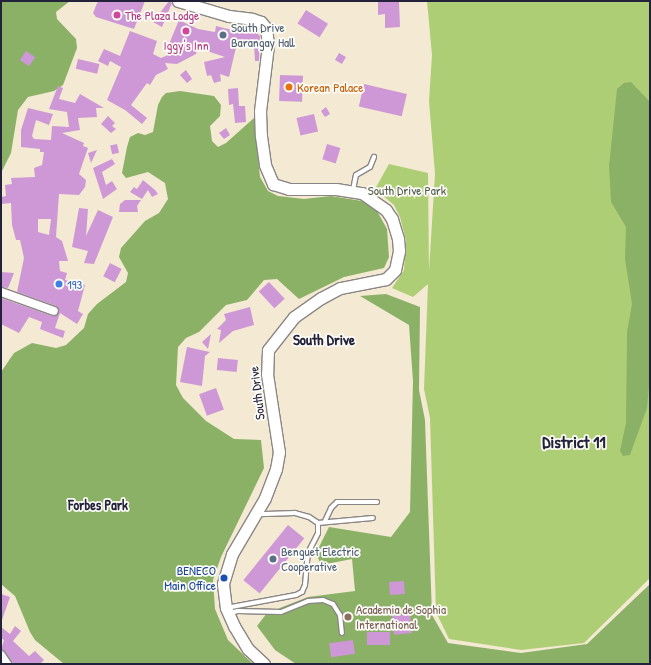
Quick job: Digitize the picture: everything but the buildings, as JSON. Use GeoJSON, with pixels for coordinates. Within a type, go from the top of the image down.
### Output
{"type":"FeatureCollection","features":[{"type":"Feature","properties":{"kind":"main road","name":"South Drive"},"geometry":{"type":"LineString","coordinates":[[178,1],[230,16],[252,19],[261,22],[266,28],[268,45],[260,110],[260,136],[265,165],[273,184],[290,189],[353,190],[378,202],[392,219],[399,251],[395,270],[386,279],[340,288],[320,298],[294,317],[270,345],[268,350],[266,374],[279,452],[271,485],[227,566],[223,584],[227,611],[248,649],[264,664]]}},
{"type":"Feature","properties":{"kind":"street"},"geometry":{"type":"LineString","coordinates":[[1,292],[54,311]]}},
{"type":"Feature","properties":{"kind":"street"},"geometry":{"type":"LineString","coordinates":[[1,655],[8,664]]}},
{"type":"Feature","properties":{"kind":"lane"},"geometry":{"type":"LineString","coordinates":[[353,190],[356,175],[370,167],[374,157]]}},
{"type":"Feature","properties":{"kind":"lane"},"geometry":{"type":"LineString","coordinates":[[326,521],[331,508],[337,502],[377,502]]}},
{"type":"Feature","properties":{"kind":"lane"},"geometry":{"type":"LineString","coordinates":[[255,515],[295,513],[309,516],[318,523]]}},
{"type":"Feature","properties":{"kind":"lane"},"geometry":{"type":"LineString","coordinates":[[318,523],[326,521],[373,518]]}},
{"type":"Feature","properties":{"kind":"lane"},"geometry":{"type":"LineString","coordinates":[[227,611],[275,601],[302,592],[308,553],[318,532],[318,523]]}},
{"type":"Feature","properties":{"kind":"lane"},"geometry":{"type":"LineString","coordinates":[[227,611],[281,612],[308,601],[323,600],[333,604],[340,615],[342,633]]}},
{"type":"Feature","properties":{"kind":"green space"},"geometry":{"type":"Polygon","coordinates":[[[1,1],[70,1],[56,12],[57,19],[76,39],[77,48],[63,85],[54,91],[28,97],[18,110],[11,153],[1,173],[1,1]]]}},
{"type":"Feature","properties":{"kind":"green space","name":"South Drive Park"},"geometry":{"type":"Polygon","coordinates":[[[427,1],[650,1],[650,578],[584,643],[521,650],[449,639],[436,612],[430,418],[424,389],[428,284],[413,297],[392,288],[404,270],[406,241],[400,217],[394,205],[375,189],[389,164],[428,173],[429,271],[435,174],[429,101],[432,55],[427,1]]]}},
{"type":"Feature","properties":{"kind":"green space"},"geometry":{"type":"Polygon","coordinates":[[[631,82],[650,102],[650,376],[647,408],[630,455],[623,456],[620,451],[626,423],[627,332],[632,304],[625,259],[626,227],[611,202],[609,166],[617,89],[624,83],[631,82]]]}},
{"type":"Feature","properties":{"kind":"green space"},"geometry":{"type":"Polygon","coordinates":[[[180,91],[214,96],[221,105],[220,116],[210,126],[212,141],[218,147],[226,143],[254,118],[260,177],[268,191],[278,196],[304,199],[331,196],[362,201],[377,211],[387,229],[389,257],[384,268],[344,277],[299,299],[277,279],[264,280],[247,300],[226,305],[199,332],[186,338],[178,347],[176,385],[183,398],[206,421],[234,439],[261,440],[264,468],[221,557],[213,580],[215,609],[228,640],[253,664],[64,664],[35,640],[30,632],[15,596],[1,584],[1,372],[14,353],[32,343],[56,348],[66,345],[84,328],[88,314],[97,304],[126,282],[128,273],[119,257],[121,248],[145,221],[159,213],[168,199],[165,183],[148,172],[126,178],[122,173],[127,147],[130,137],[138,133],[145,135],[153,132],[158,105],[162,97],[166,93],[180,91]]]}},
{"type":"Feature","properties":{"kind":"green space"},"geometry":{"type":"Polygon","coordinates":[[[386,294],[420,307],[419,390],[425,420],[432,615],[448,643],[521,653],[587,644],[650,584],[650,664],[296,664],[275,650],[257,626],[267,613],[308,597],[355,591],[352,559],[321,565],[316,553],[329,527],[391,537],[410,512],[413,381],[409,325],[360,296],[386,294]]]}},
{"type":"Feature","properties":{"kind":"place","name":"The Plaza Lodge"},"geometry":{"type":"Point","coordinates":[117,15]}},
{"type":"Feature","properties":{"kind":"place","name":"Iggy's Inn"},"geometry":{"type":"Point","coordinates":[186,31]}},
{"type":"Feature","properties":{"kind":"place","name":"South Drive Barangay Hall"},"geometry":{"type":"Point","coordinates":[223,35]}},
{"type":"Feature","properties":{"kind":"place","name":"Korean Palace"},"geometry":{"type":"Point","coordinates":[289,87]}},
{"type":"Feature","properties":{"kind":"place","name":"193"},"geometry":{"type":"Point","coordinates":[59,284]}},
{"type":"Feature","properties":{"kind":"place","name":"Benguet Electric Cooperative"},"geometry":{"type":"Point","coordinates":[273,559]}},
{"type":"Feature","properties":{"kind":"place","name":"BENECO Main Office"},"geometry":{"type":"Point","coordinates":[224,578]}},
{"type":"Feature","properties":{"kind":"place","name":"Academia de Sophia International"},"geometry":{"type":"Point","coordinates":[348,617]}},
{"type":"Feature","properties":{"kind":"district","name":"South Drive"},"geometry":{"type":"Point","coordinates":[324,340]}},
{"type":"Feature","properties":{"kind":"district","name":"District 11"},"geometry":{"type":"Point","coordinates":[574,442]}},
{"type":"Feature","properties":{"kind":"district","name":"Forbes Park"},"geometry":{"type":"Point","coordinates":[98,505]}}]}
